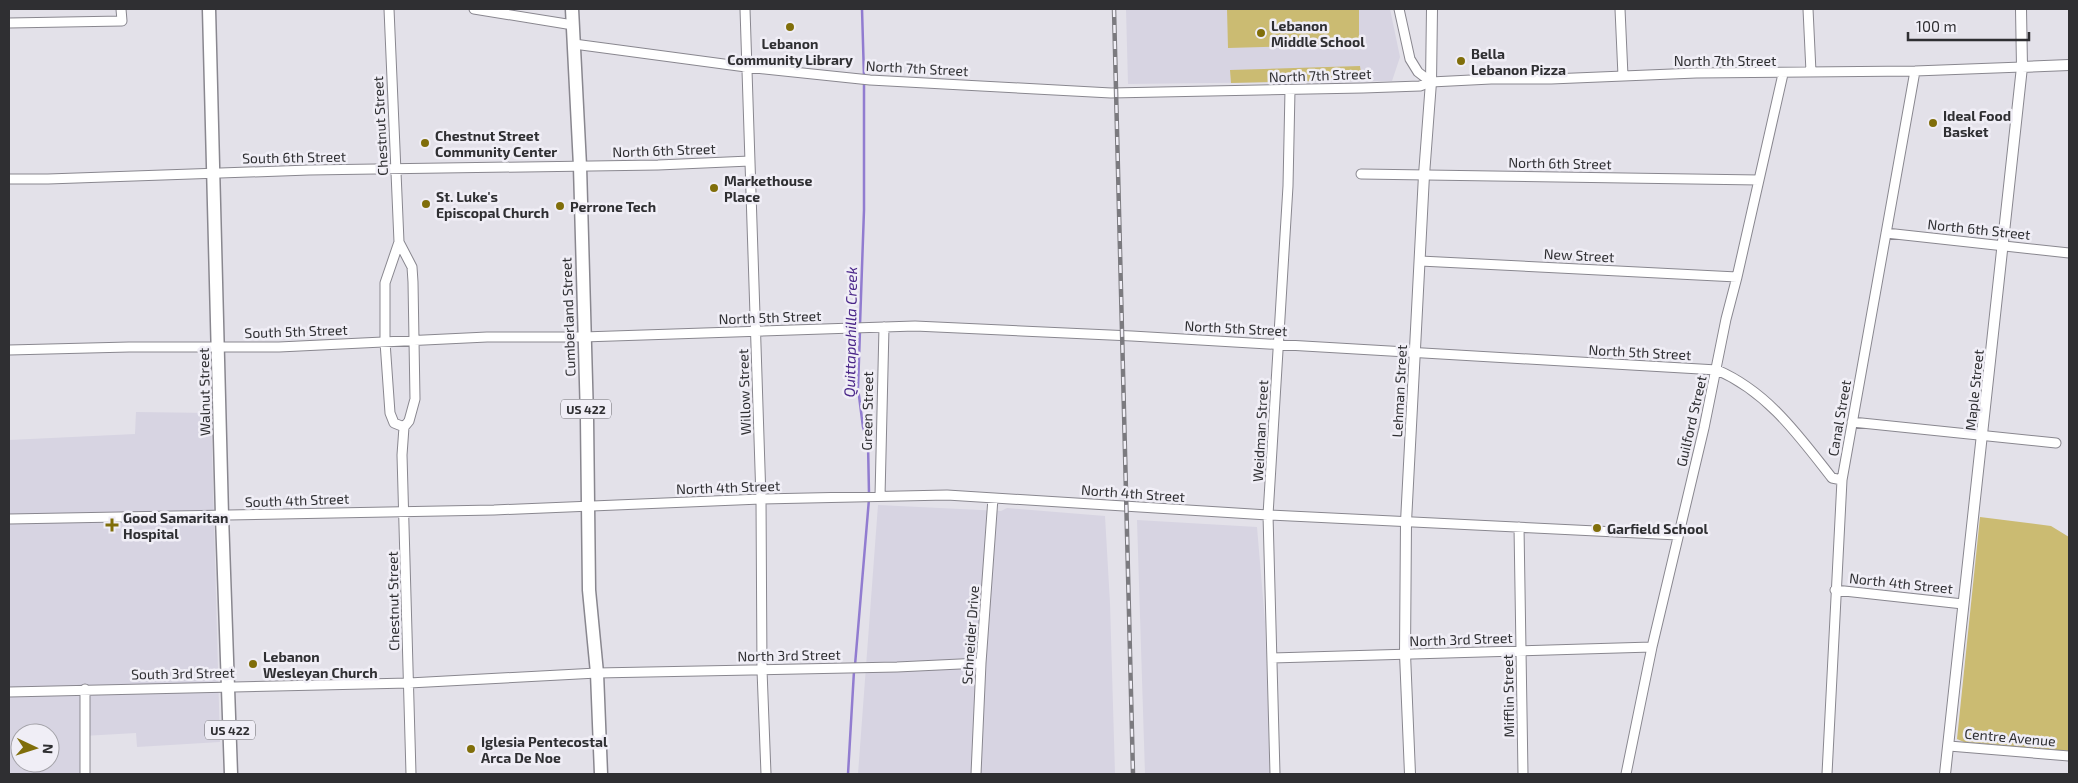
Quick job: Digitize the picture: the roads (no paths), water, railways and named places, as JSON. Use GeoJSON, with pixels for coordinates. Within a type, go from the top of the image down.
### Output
{"type":"FeatureCollection","features":[{"type":"Feature","properties":{"kind":"highway","name":"Walnut Street"},"geometry":{"type":"LineString","coordinates":[[209,9],[217,261],[217,347],[231,774]]}},
{"type":"Feature","properties":{"kind":"highway","name":"Cumberland Street"},"geometry":{"type":"LineString","coordinates":[[572,9],[580,166],[583,337],[587,418],[589,590],[597,673],[601,774]]}},
{"type":"Feature","properties":{"kind":"main road","name":"Lehman Street"},"geometry":{"type":"LineString","coordinates":[[1410,774],[1405,654],[1406,522],[1424,174],[1431,82],[1432,9]]}},
{"type":"Feature","properties":{"kind":"main road","name":"Maple Street"},"geometry":{"type":"LineString","coordinates":[[1946,774],[2022,67],[2021,9]]}},
{"type":"Feature","properties":{"kind":"main road","name":"North 7th Street"},"geometry":{"type":"LineString","coordinates":[[2022,67],[2069,65]]}},
{"type":"Feature","properties":{"kind":"street"},"geometry":{"type":"LineString","coordinates":[[9,23],[122,20],[121,9]]}},
{"type":"Feature","properties":{"kind":"street","name":"Chestnut Street"},"geometry":{"type":"LineString","coordinates":[[389,9],[399,242],[385,284],[385,342],[390,413],[394,423],[404,427]]}},
{"type":"Feature","properties":{"kind":"street"},"geometry":{"type":"LineString","coordinates":[[474,9],[573,25]]}},
{"type":"Feature","properties":{"kind":"street","name":"Willow Street"},"geometry":{"type":"LineString","coordinates":[[745,9],[761,499],[762,670],[766,774]]}},
{"type":"Feature","properties":{"kind":"street"},"geometry":{"type":"LineString","coordinates":[[1399,9],[1410,59],[1418,72],[1431,82]]}},
{"type":"Feature","properties":{"kind":"street"},"geometry":{"type":"LineString","coordinates":[[1620,9],[1623,76]]}},
{"type":"Feature","properties":{"kind":"street"},"geometry":{"type":"LineString","coordinates":[[1808,9],[1811,72]]}},
{"type":"Feature","properties":{"kind":"street","name":"North 7th Street"},"geometry":{"type":"LineString","coordinates":[[574,44],[746,67],[855,79],[1111,93],[1420,86],[1431,82],[1491,79],[1551,79],[1696,73],[1784,74],[2022,67]]}},
{"type":"Feature","properties":{"kind":"street","name":"Canal Street"},"geometry":{"type":"LineString","coordinates":[[1827,774],[1842,480],[1915,71]]}},
{"type":"Feature","properties":{"kind":"street","name":"Guilford Street"},"geometry":{"type":"LineString","coordinates":[[1626,774],[1652,647],[1717,370],[1726,319],[1784,74]]}},
{"type":"Feature","properties":{"kind":"street","name":"Weidman Street"},"geometry":{"type":"LineString","coordinates":[[1275,774],[1268,515],[1288,186],[1290,90]]}},
{"type":"Feature","properties":{"kind":"street","name":"North 6th Street"},"geometry":{"type":"LineString","coordinates":[[580,166],[750,161]]}},
{"type":"Feature","properties":{"kind":"street","name":"South 6th Street"},"geometry":{"type":"LineString","coordinates":[[9,178],[48,179],[482,166],[580,166]]}},
{"type":"Feature","properties":{"kind":"street","name":"North 6th Street"},"geometry":{"type":"LineString","coordinates":[[1361,174],[1759,180]]}},
{"type":"Feature","properties":{"kind":"street","name":"North 6th Street"},"geometry":{"type":"LineString","coordinates":[[1886,233],[2069,253]]}},
{"type":"Feature","properties":{"kind":"street","name":"Chestnut Street"},"geometry":{"type":"LineString","coordinates":[[399,242],[412,266],[414,341],[415,399],[410,421],[404,427],[402,455],[411,774]]}},
{"type":"Feature","properties":{"kind":"street","name":"New Street"},"geometry":{"type":"LineString","coordinates":[[1420,261],[1737,277]]}},
{"type":"Feature","properties":{"kind":"street","name":"North 5th Street"},"geometry":{"type":"LineString","coordinates":[[583,337],[915,326],[1717,370],[1759,395],[1792,427],[1832,478],[1842,480]]}},
{"type":"Feature","properties":{"kind":"street","name":"Green Street"},"geometry":{"type":"LineString","coordinates":[[873,496],[884,327]]}},
{"type":"Feature","properties":{"kind":"street","name":"South 5th Street"},"geometry":{"type":"LineString","coordinates":[[9,350],[280,347],[487,337],[583,337]]}},
{"type":"Feature","properties":{"kind":"street"},"geometry":{"type":"LineString","coordinates":[[1852,422],[2056,443]]}},
{"type":"Feature","properties":{"kind":"street","name":"North 4th Street"},"geometry":{"type":"LineString","coordinates":[[587,505],[873,496],[947,496],[1268,515],[1678,535]]}},
{"type":"Feature","properties":{"kind":"street","name":"Schneider Drive"},"geometry":{"type":"LineString","coordinates":[[976,774],[981,663],[993,498]]}},
{"type":"Feature","properties":{"kind":"street","name":"South 4th Street"},"geometry":{"type":"LineString","coordinates":[[9,519],[494,510],[587,505]]}},
{"type":"Feature","properties":{"kind":"street","name":"Mifflin Street"},"geometry":{"type":"LineString","coordinates":[[1519,527],[1523,774]]}},
{"type":"Feature","properties":{"kind":"street","name":"North 4th Street"},"geometry":{"type":"LineString","coordinates":[[1836,590],[1964,604]]}},
{"type":"Feature","properties":{"kind":"street","name":"North 3rd Street"},"geometry":{"type":"LineString","coordinates":[[1272,658],[1652,647]]}},
{"type":"Feature","properties":{"kind":"street","name":"North 3rd Street"},"geometry":{"type":"LineString","coordinates":[[597,673],[849,668],[981,663]]}},
{"type":"Feature","properties":{"kind":"street","name":"South 3rd Street"},"geometry":{"type":"LineString","coordinates":[[9,692],[409,683],[597,673]]}},
{"type":"Feature","properties":{"kind":"street"},"geometry":{"type":"LineString","coordinates":[[84,689],[85,774]]}},
{"type":"Feature","properties":{"kind":"street","name":"Centre Avenue"},"geometry":{"type":"LineString","coordinates":[[1948,746],[2069,756]]}},
{"type":"Feature","properties":{"kind":"waterway","name":"Quittapahilla Creek"},"geometry":{"type":"LineString","coordinates":[[862,9],[864,77]]}},
{"type":"Feature","properties":{"kind":"waterway","name":"Quittapahilla Creek"},"geometry":{"type":"LineString","coordinates":[[860,325],[864,210],[864,83]]}},
{"type":"Feature","properties":{"kind":"waterway","name":"Quittapahilla Creek"},"geometry":{"type":"LineString","coordinates":[[860,330],[858,388],[863,427],[868,443],[869,494]]}},
{"type":"Feature","properties":{"kind":"waterway","name":"Quittapahilla Creek"},"geometry":{"type":"LineString","coordinates":[[855,665],[869,499]]}},
{"type":"Feature","properties":{"kind":"waterway","name":"Quittapahilla Creek"},"geometry":{"type":"LineString","coordinates":[[848,774],[854,671]]}},
{"type":"Feature","properties":{"kind":"railway"},"geometry":{"type":"LineString","coordinates":[[1114,9],[1133,774]]}},
{"type":"Feature","properties":{"kind":"place","name":"Lebanon Community Library"},"geometry":{"type":"Point","coordinates":[790,27]}},
{"type":"Feature","properties":{"kind":"place","name":"Lebanon Middle School"},"geometry":{"type":"Point","coordinates":[1261,33]}},
{"type":"Feature","properties":{"kind":"place","name":"Bella Lebanon Pizza"},"geometry":{"type":"Point","coordinates":[1461,61]}},
{"type":"Feature","properties":{"kind":"place","name":"Ideal Food Basket"},"geometry":{"type":"Point","coordinates":[1933,123]}},
{"type":"Feature","properties":{"kind":"place","name":"Chestnut Street Community Center"},"geometry":{"type":"Point","coordinates":[425,143]}},
{"type":"Feature","properties":{"kind":"place","name":"Markethouse Place"},"geometry":{"type":"Point","coordinates":[714,188]}},
{"type":"Feature","properties":{"kind":"place","name":"St. Luke's Episcopal Church"},"geometry":{"type":"Point","coordinates":[426,204]}},
{"type":"Feature","properties":{"kind":"place","name":"Perrone Tech"},"geometry":{"type":"Point","coordinates":[560,206]}},
{"type":"Feature","properties":{"kind":"place","name":"Good Samaritan Hospital"},"geometry":{"type":"Point","coordinates":[112,525]}},
{"type":"Feature","properties":{"kind":"place","name":"Garfield School"},"geometry":{"type":"Point","coordinates":[1597,528]}},
{"type":"Feature","properties":{"kind":"place","name":"Lebanon Wesleyan Church"},"geometry":{"type":"Point","coordinates":[253,664]}},
{"type":"Feature","properties":{"kind":"place","name":"Iglesia Pentecostal Arca De Noe"},"geometry":{"type":"Point","coordinates":[471,749]}}]}
